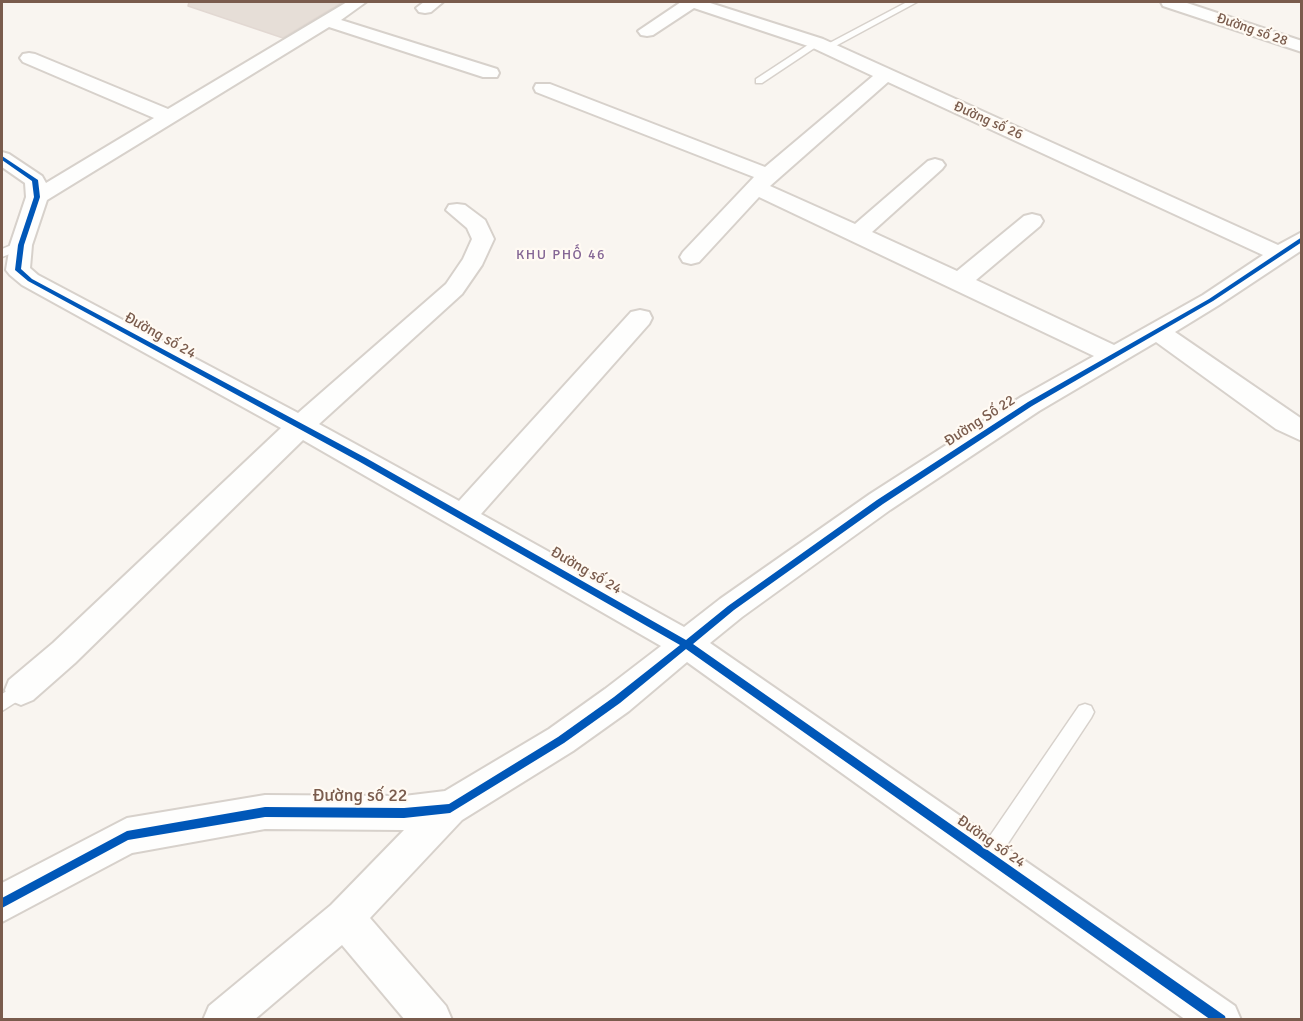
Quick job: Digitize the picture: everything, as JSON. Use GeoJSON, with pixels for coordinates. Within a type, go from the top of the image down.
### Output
{"type":"FeatureCollection","features":[{"type":"Feature","properties":{"kind":"street"},"geometry":{"type":"LineString","coordinates":[[2,158],[35,180],[38,197],[358,2]]}},
{"type":"Feature","properties":{"kind":"street"},"geometry":{"type":"LineString","coordinates":[[647,30],[691,2]]}},
{"type":"Feature","properties":{"kind":"street","name":"Đường số 26"},"geometry":{"type":"LineString","coordinates":[[691,2],[822,45],[885,75],[1291,247]]}},
{"type":"Feature","properties":{"kind":"street","name":"Đường số 28"},"geometry":{"type":"LineString","coordinates":[[1169,2],[1302,47]]}},
{"type":"Feature","properties":{"kind":"street"},"geometry":{"type":"LineString","coordinates":[[327,21],[489,73]]}},
{"type":"Feature","properties":{"kind":"street"},"geometry":{"type":"LineString","coordinates":[[29,58],[169,117]]}},
{"type":"Feature","properties":{"kind":"street"},"geometry":{"type":"LineString","coordinates":[[691,257],[761,181],[885,75]]}},
{"type":"Feature","properties":{"kind":"street"},"geometry":{"type":"LineString","coordinates":[[543,88],[761,181],[857,233],[1114,355]]}},
{"type":"Feature","properties":{"kind":"street"},"geometry":{"type":"LineString","coordinates":[[857,233],[935,165]]}},
{"type":"Feature","properties":{"kind":"street","name":"Đường số 24"},"geometry":{"type":"LineString","coordinates":[[38,197],[11,249],[18,270],[30,280],[363,460],[686,644],[1221,1020]]}},
{"type":"Feature","properties":{"kind":"street"},"geometry":{"type":"LineString","coordinates":[[11,696],[64,653],[299,427],[454,289],[474,260],[483,239],[477,225],[457,210]]}},
{"type":"Feature","properties":{"kind":"street"},"geometry":{"type":"LineString","coordinates":[[959,282],[1032,221]]}},
{"type":"Feature","properties":{"kind":"street","name":"Đường Số 22"},"geometry":{"type":"LineString","coordinates":[[686,644],[731,608],[879,502],[1030,404],[1211,300],[1291,247]]}},
{"type":"Feature","properties":{"kind":"street"},"geometry":{"type":"LineString","coordinates":[[462,516],[640,318]]}},
{"type":"Feature","properties":{"kind":"street"},"geometry":{"type":"LineString","coordinates":[[1157,331],[1285,422],[1302,431]]}},
{"type":"Feature","properties":{"kind":"street","name":"Đường số 22"},"geometry":{"type":"LineString","coordinates":[[2,903],[127,836],[265,812],[404,813],[450,808],[561,740],[617,700],[686,644]]}},
{"type":"Feature","properties":{"kind":"street"},"geometry":{"type":"LineString","coordinates":[[223,1020],[344,918],[450,808]]}},
{"type":"Feature","properties":{"kind":"street"},"geometry":{"type":"LineString","coordinates":[[344,918],[432,1020]]}},
{"type":"Feature","properties":{"kind":"lane"},"geometry":{"type":"LineString","coordinates":[[759,81],[822,45],[913,2]]}},
{"type":"Feature","properties":{"kind":"lane"},"geometry":{"type":"LineString","coordinates":[[988,856],[1084,712]]}},
{"type":"Feature","properties":{"kind":"building"},"geometry":{"type":"Polygon","coordinates":[[[189,2],[343,2],[283,38],[188,6],[189,2]]]}},
{"type":"Feature","properties":{"kind":"cycle path"},"geometry":{"type":"LineString","coordinates":[[2,158],[35,180],[37,197],[21,245],[18,270],[30,280],[363,460],[686,644],[1221,1020]]}},
{"type":"Feature","properties":{"kind":"cycle path"},"geometry":{"type":"LineString","coordinates":[[2,903],[127,836],[265,812],[404,813],[450,808],[561,740],[617,700],[731,608],[880,502],[1030,404],[1211,300],[1302,239]]}},
{"type":"Feature","properties":{"kind":"district","name":"KHU PHỐ 46"},"geometry":{"type":"Point","coordinates":[561,255]}}]}
